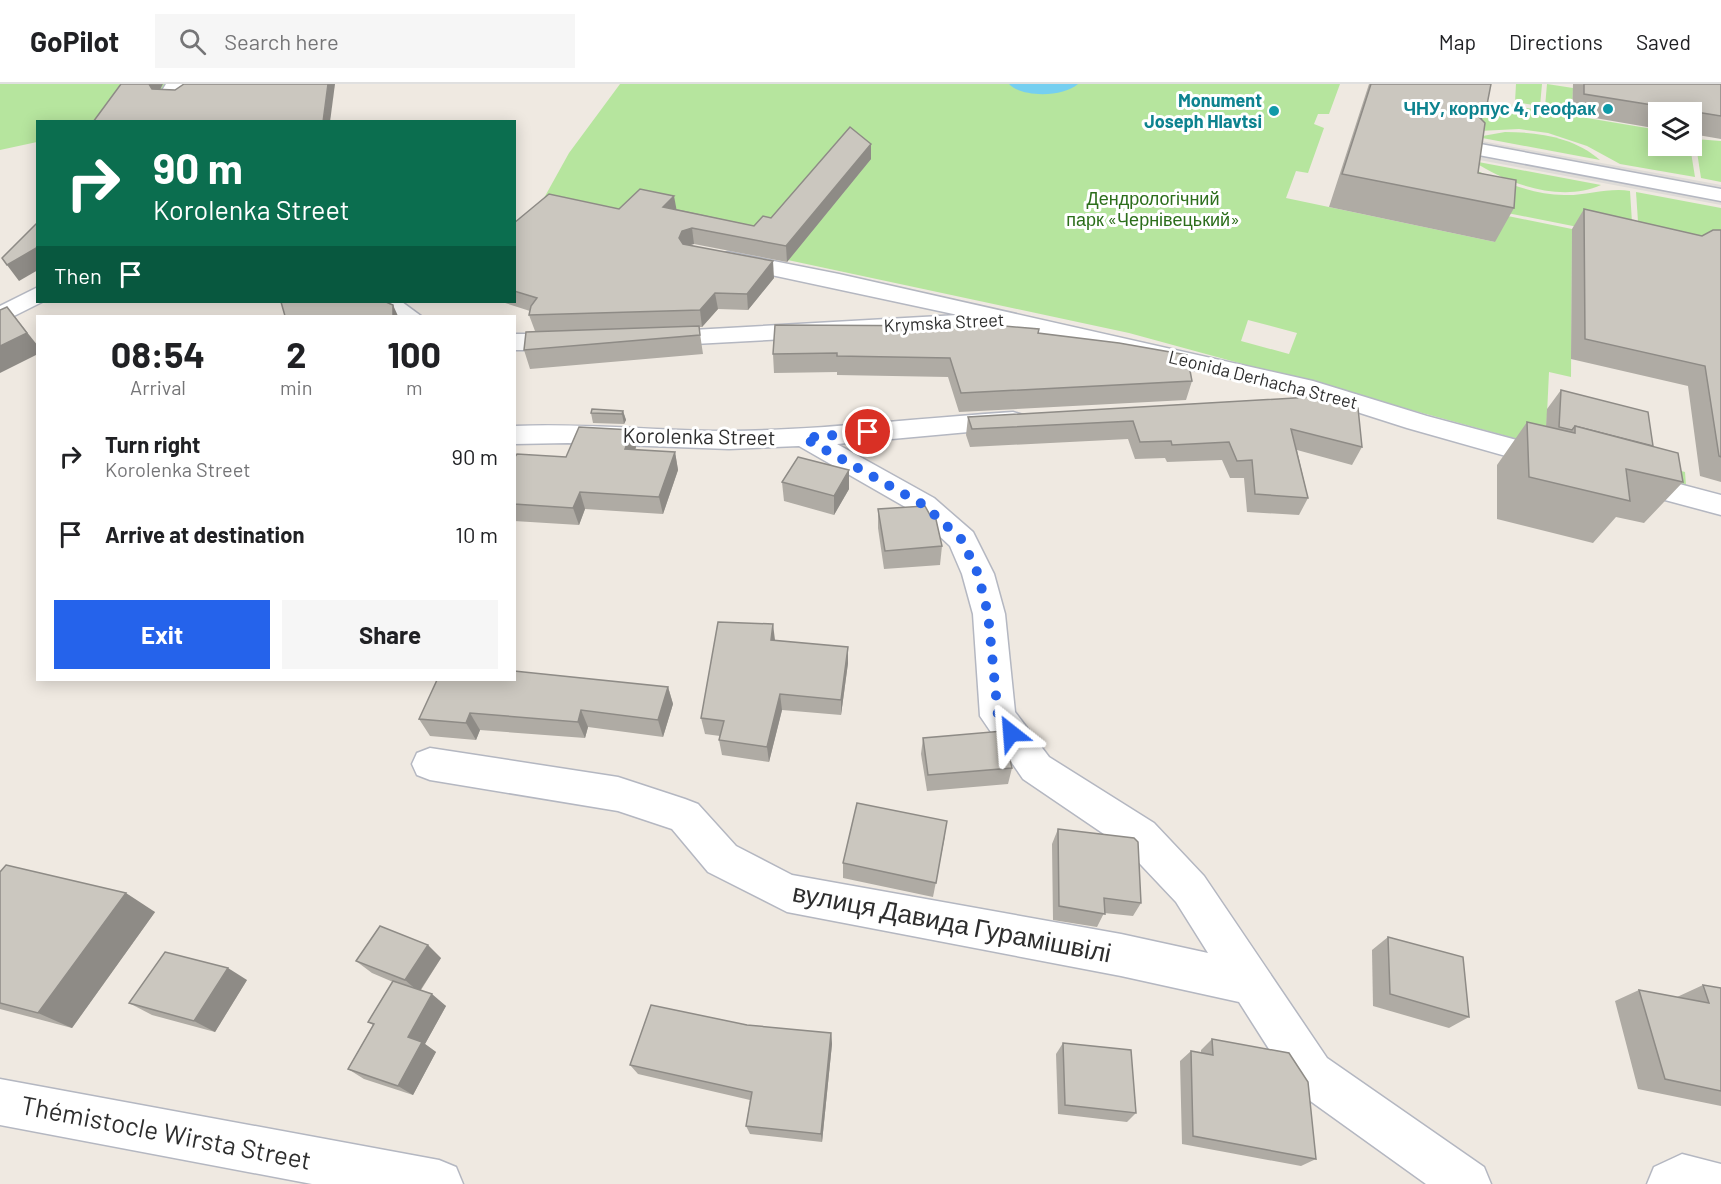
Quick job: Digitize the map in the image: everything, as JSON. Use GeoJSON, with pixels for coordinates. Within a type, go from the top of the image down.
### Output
{"type":"FeatureCollection","features":[{"type":"Feature","properties":{"kind":"street"},"geometry":{"type":"LineString","coordinates":[[1475,149],[1721,195]]}},
{"type":"Feature","properties":{"kind":"street","name":"Leonida Derhacha Street"},"geometry":{"type":"LineString","coordinates":[[704,255],[840,280],[1313,389],[1417,422],[1575,465]]}},
{"type":"Feature","properties":{"kind":"street"},"geometry":{"type":"LineString","coordinates":[[0,316],[36,295]]}},
{"type":"Feature","properties":{"kind":"street"},"geometry":{"type":"LineString","coordinates":[[388,303],[407,315]]}},
{"type":"Feature","properties":{"kind":"street","name":"Krymska Street"},"geometry":{"type":"LineString","coordinates":[[629,340],[1013,320]]}},
{"type":"Feature","properties":{"kind":"street"},"geometry":{"type":"LineString","coordinates":[[516,342],[593,341]]}},
{"type":"Feature","properties":{"kind":"street"},"geometry":{"type":"LineString","coordinates":[[1262,401],[1313,389]]}},
{"type":"Feature","properties":{"kind":"street","name":"Korolenka Street"},"geometry":{"type":"LineString","coordinates":[[516,435],[551,432],[728,440],[804,438],[1033,419]]}},
{"type":"Feature","properties":{"kind":"street"},"geometry":{"type":"LineString","coordinates":[[804,438],[924,505],[962,540],[978,574],[988,614],[998,716],[1036,768],[1140,836],[1190,888],[1311,1074],[1392,1134],[1467,1184]]}},
{"type":"Feature","properties":{"kind":"street"},"geometry":{"type":"LineString","coordinates":[[1608,474],[1721,505]]}},
{"type":"Feature","properties":{"kind":"street","name":"вулиця Давида Гурамішвілі"},"geometry":{"type":"LineString","coordinates":[[430,764],[618,794],[685,816],[722,859],[787,893],[1121,955],[1253,984]]}},
{"type":"Feature","properties":{"kind":"street","name":"Thémistocle Wirsta Street"},"geometry":{"type":"LineString","coordinates":[[0,1102],[439,1184]]}},
{"type":"Feature","properties":{"kind":"street"},"geometry":{"type":"LineString","coordinates":[[1671,1184],[1682,1178],[1711,1184]]}},
{"type":"Feature","properties":{"kind":"green space"},"geometry":{"type":"Polygon","coordinates":[[[0,84],[169,84],[159,98],[121,120],[36,120],[36,142],[0,150],[0,84]]]}},
{"type":"Feature","properties":{"kind":"green space","name":"Дендрологічний парк «Чернівецький»"},"geometry":{"type":"Polygon","coordinates":[[[620,84],[1340,84],[1329,114],[1318,114],[1314,124],[1324,128],[1308,173],[1296,171],[1286,198],[1495,242],[1498,214],[1572,229],[1571,377],[1549,372],[1546,435],[1685,472],[1686,485],[1129,333],[539,207],[569,153],[620,84]],[[1248,320],[1241,341],[1289,354],[1297,333],[1248,320]]]}},
{"type":"Feature","properties":{"kind":"green space"},"geometry":{"type":"Polygon","coordinates":[[[1516,84],[1542,84],[1540,106],[1515,102],[1516,84]]]}},
{"type":"Feature","properties":{"kind":"green space"},"geometry":{"type":"Polygon","coordinates":[[[1547,84],[1573,88],[1572,111],[1545,107],[1547,84]]]}},
{"type":"Feature","properties":{"kind":"green space"},"geometry":{"type":"Polygon","coordinates":[[[1448,95],[1648,128],[1648,156],[1692,156],[1695,177],[1620,164],[1587,146],[1548,133],[1519,129],[1479,131],[1448,95]]]}},
{"type":"Feature","properties":{"kind":"green space"},"geometry":{"type":"Polygon","coordinates":[[[1505,132],[1555,137],[1579,146],[1600,160],[1477,137],[1505,132]]]}},
{"type":"Feature","properties":{"kind":"green space"},"geometry":{"type":"Polygon","coordinates":[[[1702,140],[1721,141],[1721,182],[1701,178],[1698,156],[1702,156],[1702,140]]]}},
{"type":"Feature","properties":{"kind":"green space"},"geometry":{"type":"Polygon","coordinates":[[[1473,161],[1601,185],[1569,192],[1535,188],[1502,177],[1473,161]]]}},
{"type":"Feature","properties":{"kind":"green space"},"geometry":{"type":"Polygon","coordinates":[[[1473,169],[1541,193],[1572,195],[1614,190],[1630,191],[1633,238],[1427,197],[1473,169]]]}},
{"type":"Feature","properties":{"kind":"green space"},"geometry":{"type":"Polygon","coordinates":[[[1636,192],[1721,208],[1721,251],[1640,251],[1636,192]]]}},
{"type":"Feature","properties":{"kind":"shaded area"},"geometry":{"type":"Polygon","coordinates":[[[1476,140],[1721,185],[1721,205],[1474,159],[1476,140]]]}},
{"type":"Feature","properties":{"kind":"water"},"geometry":{"type":"Polygon","coordinates":[[[1009,84],[1078,84],[1063,91],[1033,94],[1015,89],[1009,84]]]}},
{"type":"Feature","properties":{"kind":"building"},"geometry":{"type":"Polygon","coordinates":[[[121,84],[149,84],[152,89],[175,90],[184,84],[328,84],[323,120],[94,120],[121,84]]]}},
{"type":"Feature","properties":{"kind":"building"},"geometry":{"type":"Polygon","coordinates":[[[1371,84],[1491,84],[1486,110],[1479,117],[1485,123],[1478,173],[1516,180],[1514,208],[1342,174],[1371,84]]]}},
{"type":"Feature","properties":{"kind":"building"},"geometry":{"type":"Polygon","coordinates":[[[1584,84],[1721,84],[1721,116],[1702,113],[1702,102],[1648,102],[1648,104],[1584,94],[1584,84]]]}},
{"type":"Feature","properties":{"kind":"building"},"geometry":{"type":"Polygon","coordinates":[[[850,127],[871,144],[786,246],[692,228],[682,231],[679,238],[683,244],[773,261],[747,294],[715,293],[700,310],[529,315],[531,306],[537,298],[516,292],[516,221],[549,194],[619,209],[640,189],[674,196],[663,207],[754,226],[763,216],[771,218],[850,127]]]}},
{"type":"Feature","properties":{"kind":"building"},"geometry":{"type":"Polygon","coordinates":[[[1584,209],[1702,236],[1713,230],[1721,230],[1721,457],[1705,366],[1585,339],[1584,209]]]}},
{"type":"Feature","properties":{"kind":"building"},"geometry":{"type":"Polygon","coordinates":[[[36,224],[36,248],[7,265],[2,258],[36,224]]]}},
{"type":"Feature","properties":{"kind":"building"},"geometry":{"type":"Polygon","coordinates":[[[281,303],[388,303],[393,305],[393,315],[285,315],[281,303]]]}},
{"type":"Feature","properties":{"kind":"building"},"geometry":{"type":"Polygon","coordinates":[[[7,307],[27,333],[0,346],[0,310],[7,307]]]}},
{"type":"Feature","properties":{"kind":"building"},"geometry":{"type":"Polygon","coordinates":[[[971,323],[1039,329],[1038,333],[1119,343],[1187,355],[1192,381],[961,393],[950,358],[837,356],[837,353],[773,354],[775,325],[971,326],[971,323]]]}},
{"type":"Feature","properties":{"kind":"building"},"geometry":{"type":"Polygon","coordinates":[[[699,326],[700,335],[524,350],[526,332],[699,326]]]}},
{"type":"Feature","properties":{"kind":"building"},"geometry":{"type":"Polygon","coordinates":[[[1561,390],[1648,412],[1653,446],[1575,426],[1572,430],[1559,427],[1561,390]]]}},
{"type":"Feature","properties":{"kind":"building"},"geometry":{"type":"Polygon","coordinates":[[[1311,397],[1358,408],[1362,447],[1291,429],[1308,498],[1255,494],[1252,460],[1237,461],[1229,442],[1172,445],[1171,441],[1140,442],[1133,421],[972,429],[968,417],[1311,397]]]}},
{"type":"Feature","properties":{"kind":"building"},"geometry":{"type":"Polygon","coordinates":[[[592,409],[623,411],[622,414],[591,413],[592,409]]]}},
{"type":"Feature","properties":{"kind":"building"},"geometry":{"type":"Polygon","coordinates":[[[1527,422],[1575,433],[1575,426],[1678,453],[1683,482],[1626,469],[1630,501],[1529,477],[1527,422]]]}},
{"type":"Feature","properties":{"kind":"building"},"geometry":{"type":"Polygon","coordinates":[[[579,427],[632,430],[625,449],[675,452],[659,497],[580,492],[573,508],[516,504],[517,454],[566,457],[579,427]]]}},
{"type":"Feature","properties":{"kind":"building"},"geometry":{"type":"Polygon","coordinates":[[[798,457],[849,470],[834,496],[782,482],[798,457]]]}},
{"type":"Feature","properties":{"kind":"building"},"geometry":{"type":"Polygon","coordinates":[[[925,506],[930,515],[935,515],[942,546],[885,551],[878,509],[925,506]]]}},
{"type":"Feature","properties":{"kind":"building"},"geometry":{"type":"Polygon","coordinates":[[[718,622],[773,624],[771,640],[848,647],[841,700],[780,694],[767,747],[719,740],[724,721],[701,718],[718,622]]]}},
{"type":"Feature","properties":{"kind":"building"},"geometry":{"type":"Polygon","coordinates":[[[516,671],[668,687],[658,720],[581,710],[578,722],[470,713],[466,723],[419,719],[437,681],[516,681],[516,671]]]}},
{"type":"Feature","properties":{"kind":"building"},"geometry":{"type":"Polygon","coordinates":[[[1003,731],[1012,768],[928,775],[923,738],[1003,731]]]}},
{"type":"Feature","properties":{"kind":"building"},"geometry":{"type":"Polygon","coordinates":[[[857,803],[947,821],[936,883],[843,863],[857,803]]]}},
{"type":"Feature","properties":{"kind":"building"},"geometry":{"type":"Polygon","coordinates":[[[1058,829],[1134,838],[1138,842],[1141,903],[1104,898],[1105,914],[1059,906],[1058,829]]]}},
{"type":"Feature","properties":{"kind":"building"},"geometry":{"type":"Polygon","coordinates":[[[6,865],[126,893],[38,1013],[0,1003],[0,872],[6,865]]]}},
{"type":"Feature","properties":{"kind":"building"},"geometry":{"type":"Polygon","coordinates":[[[380,926],[428,945],[405,980],[356,961],[380,926]]]}},
{"type":"Feature","properties":{"kind":"building"},"geometry":{"type":"Polygon","coordinates":[[[1388,937],[1463,957],[1469,1017],[1390,994],[1388,937]]]}},
{"type":"Feature","properties":{"kind":"building"},"geometry":{"type":"Polygon","coordinates":[[[165,952],[228,968],[194,1021],[129,1003],[165,952]]]}},
{"type":"Feature","properties":{"kind":"building"},"geometry":{"type":"Polygon","coordinates":[[[393,981],[432,994],[408,1037],[422,1042],[398,1086],[348,1069],[374,1024],[368,1022],[393,981]]]}},
{"type":"Feature","properties":{"kind":"building"},"geometry":{"type":"Polygon","coordinates":[[[1703,985],[1721,988],[1721,1091],[1665,1079],[1639,990],[1709,1003],[1703,985]]]}},
{"type":"Feature","properties":{"kind":"building"},"geometry":{"type":"Polygon","coordinates":[[[651,1005],[747,1025],[831,1033],[821,1134],[746,1126],[752,1092],[630,1065],[651,1005]]]}},
{"type":"Feature","properties":{"kind":"building"},"geometry":{"type":"Polygon","coordinates":[[[1212,1039],[1289,1053],[1308,1082],[1316,1159],[1193,1136],[1191,1051],[1213,1055],[1212,1039]]]}},
{"type":"Feature","properties":{"kind":"building"},"geometry":{"type":"Polygon","coordinates":[[[1063,1043],[1131,1050],[1136,1113],[1065,1105],[1063,1043]]]}},
{"type":"Feature","properties":{"kind":"place","name":"ЧНУ, корпус 4, геофак"},"geometry":{"type":"Point","coordinates":[1608,109]}},
{"type":"Feature","properties":{"kind":"place","name":"Monument Joseph Hlavtsi"},"geometry":{"type":"Point","coordinates":[1274,111]}},
{"type":"Feature","properties":{"kind":"route"},"geometry":{"type":"LineString","coordinates":[[868,432],[804,438],[924,505],[962,540],[978,574],[988,614],[998,716],[1011,733]]}}]}
